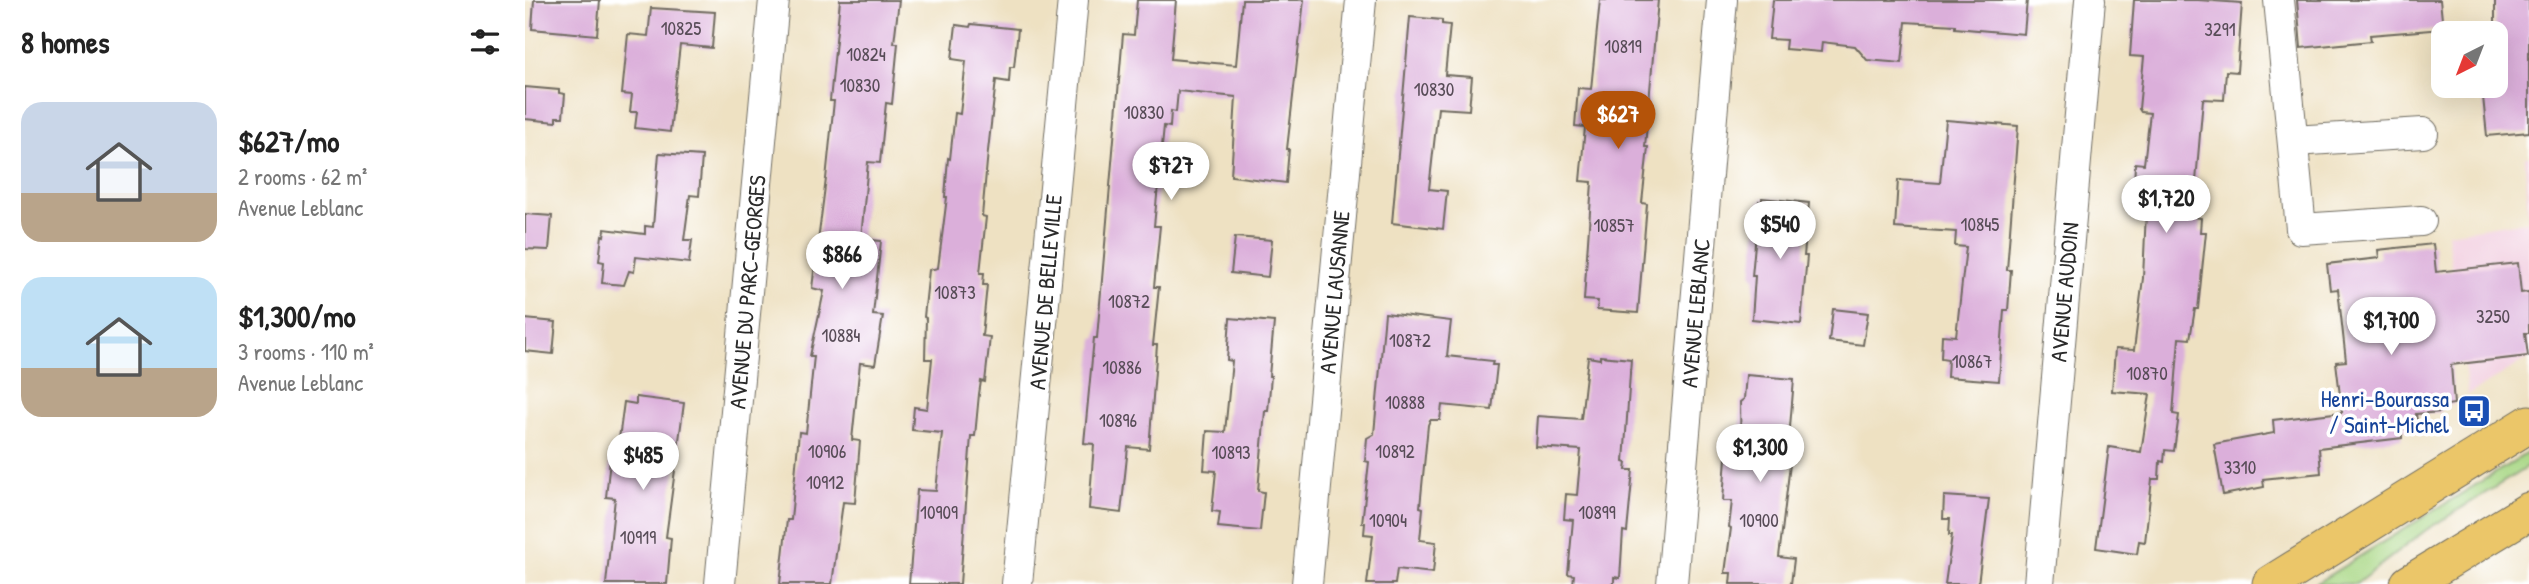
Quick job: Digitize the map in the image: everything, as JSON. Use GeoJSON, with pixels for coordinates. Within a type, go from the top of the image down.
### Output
{"type":"FeatureCollection","features":[{"type":"Feature","properties":{"kind":"main road"},"geometry":{"type":"LineString","coordinates":[[2271,584],[2529,424]]}},
{"type":"Feature","properties":{"kind":"main road"},"geometry":{"type":"LineString","coordinates":[[2419,582],[2529,511]]}},
{"type":"Feature","properties":{"kind":"street","name":"AVENUE DU PARC-GEORGES"},"geometry":{"type":"LineString","coordinates":[[720,584],[774,0]]}},
{"type":"Feature","properties":{"kind":"street","name":"AVENUE DE BELLEVILLE"},"geometry":{"type":"LineString","coordinates":[[1017,584],[1073,0]]}},
{"type":"Feature","properties":{"kind":"street","name":"AVENUE LAUSANNE"},"geometry":{"type":"LineString","coordinates":[[1307,584],[1361,0]]}},
{"type":"Feature","properties":{"kind":"street","name":"AVENUE LEBLANC"},"geometry":{"type":"LineString","coordinates":[[1672,584],[1722,0]]}},
{"type":"Feature","properties":{"kind":"street","name":"AVENUE AUDOIN"},"geometry":{"type":"LineString","coordinates":[[2039,584],[2090,0]]}},
{"type":"Feature","properties":{"kind":"street"},"geometry":{"type":"LineString","coordinates":[[2279,0],[2301,229],[2421,221]]}},
{"type":"Feature","properties":{"kind":"street"},"geometry":{"type":"LineString","coordinates":[[2293,141],[2423,133]]}},
{"type":"Feature","properties":{"kind":"shaded area"},"geometry":{"type":"Polygon","coordinates":[[[2525,157],[2529,157],[2529,358],[2468,395],[2447,233],[2528,221],[2525,157]]]}},
{"type":"Feature","properties":{"kind":"green space"},"geometry":{"type":"Polygon","coordinates":[[[2529,452],[2529,466],[2426,530],[2356,584],[2315,584],[2529,452]]]}},
{"type":"Feature","properties":{"kind":"building"},"geometry":{"type":"Polygon","coordinates":[[[534,0],[600,0],[597,35],[532,29],[534,0]]]}},
{"type":"Feature","properties":{"kind":"building"},"geometry":{"type":"Polygon","coordinates":[[[840,0],[899,0],[894,43],[898,43],[892,104],[886,103],[880,163],[868,162],[861,239],[881,241],[873,315],[883,316],[875,365],[860,363],[852,440],[860,441],[855,503],[843,502],[832,584],[780,584],[787,520],[791,520],[799,432],[806,433],[814,356],[810,356],[824,291],[812,288],[834,101],[830,101],[840,0]]]}},
{"type":"Feature","properties":{"kind":"building"},"geometry":{"type":"Polygon","coordinates":[[[1137,0],[1176,0],[1171,59],[1236,65],[1242,0],[1304,0],[1287,149],[1286,183],[1231,176],[1236,97],[1178,91],[1176,112],[1171,111],[1170,127],[1164,126],[1154,226],[1160,226],[1154,287],[1159,287],[1153,345],[1157,345],[1149,449],[1128,447],[1121,513],[1089,509],[1094,444],[1084,443],[1094,338],[1097,338],[1123,34],[1134,35],[1137,0]]]}},
{"type":"Feature","properties":{"kind":"building"},"geometry":{"type":"Polygon","coordinates":[[[1600,0],[1658,0],[1645,147],[1648,147],[1642,203],[1647,204],[1638,313],[1597,310],[1598,301],[1584,300],[1592,182],[1580,181],[1585,127],[1575,126],[1578,88],[1591,89],[1600,0]]]}},
{"type":"Feature","properties":{"kind":"building"},"geometry":{"type":"Polygon","coordinates":[[[1773,0],[2027,0],[2024,34],[1906,22],[1902,63],[1867,60],[1855,46],[1822,42],[1821,52],[1785,49],[1786,40],[1769,39],[1773,0]]]}},
{"type":"Feature","properties":{"kind":"building"},"geometry":{"type":"Polygon","coordinates":[[[2134,0],[2242,3],[2237,72],[2226,71],[2224,100],[2203,99],[2193,217],[2201,218],[2200,232],[2206,232],[2198,309],[2195,309],[2190,339],[2179,338],[2173,414],[2179,415],[2174,451],[2165,450],[2164,462],[2160,461],[2159,479],[2152,479],[2145,542],[2139,541],[2137,554],[2096,548],[2109,447],[2141,452],[2150,394],[2112,391],[2115,349],[2134,350],[2143,278],[2147,189],[2134,188],[2135,163],[2144,164],[2150,113],[2141,112],[2139,109],[2144,57],[2130,56],[2134,0]]]}},
{"type":"Feature","properties":{"kind":"building"},"geometry":{"type":"Polygon","coordinates":[[[2297,0],[2440,0],[2442,21],[2431,21],[2431,30],[2370,35],[2371,41],[2301,48],[2297,0]]]}},
{"type":"Feature","properties":{"kind":"building"},"geometry":{"type":"Polygon","coordinates":[[[2495,0],[2529,0],[2529,132],[2487,136],[2483,98],[2508,98],[2508,21],[2495,21],[2495,0]]]}},
{"type":"Feature","properties":{"kind":"building"},"geometry":{"type":"Polygon","coordinates":[[[651,8],[715,12],[712,48],[680,45],[670,132],[635,128],[637,112],[630,112],[632,95],[622,94],[628,34],[648,36],[651,8]]]}},
{"type":"Feature","properties":{"kind":"building"},"geometry":{"type":"Polygon","coordinates":[[[1410,17],[1442,20],[1442,24],[1450,25],[1445,75],[1472,77],[1469,110],[1438,108],[1429,189],[1447,191],[1443,229],[1392,223],[1410,17]]]}},
{"type":"Feature","properties":{"kind":"building"},"geometry":{"type":"Polygon","coordinates":[[[971,24],[1018,29],[1014,67],[1010,67],[1009,82],[996,80],[982,216],[986,217],[980,273],[984,273],[983,285],[987,285],[982,336],[990,337],[985,382],[981,381],[979,394],[975,436],[971,436],[960,584],[909,584],[917,490],[936,491],[942,433],[912,430],[914,407],[927,409],[932,359],[925,359],[924,317],[929,270],[938,268],[947,197],[948,158],[950,159],[955,113],[960,114],[966,61],[952,59],[956,25],[970,27],[971,24]]]}},
{"type":"Feature","properties":{"kind":"building"},"geometry":{"type":"Polygon","coordinates":[[[525,87],[559,90],[559,93],[565,94],[563,117],[556,117],[556,122],[525,119],[525,87]]]}},
{"type":"Feature","properties":{"kind":"building"},"geometry":{"type":"Polygon","coordinates":[[[1946,120],[2018,126],[2007,270],[2011,270],[2008,310],[2004,310],[1999,381],[1947,377],[1948,359],[1941,358],[1942,335],[1956,336],[1966,247],[1955,246],[1956,232],[1895,228],[1898,180],[1940,183],[1946,120]]]}},
{"type":"Feature","properties":{"kind":"building"},"geometry":{"type":"Polygon","coordinates":[[[659,153],[702,156],[699,196],[690,195],[684,240],[692,240],[689,263],[636,257],[634,272],[629,271],[624,285],[602,283],[604,262],[599,261],[605,229],[645,234],[645,226],[653,227],[659,153]]]}},
{"type":"Feature","properties":{"kind":"building"},"geometry":{"type":"Polygon","coordinates":[[[1762,198],[1809,203],[1801,324],[1752,319],[1755,276],[1752,276],[1759,201],[1762,202],[1762,198]]]}},
{"type":"Feature","properties":{"kind":"building"},"geometry":{"type":"Polygon","coordinates":[[[525,214],[552,216],[549,250],[525,249],[525,214]]]}},
{"type":"Feature","properties":{"kind":"building"},"geometry":{"type":"Polygon","coordinates":[[[1235,237],[1272,240],[1268,277],[1231,273],[1235,237]]]}},
{"type":"Feature","properties":{"kind":"building"},"geometry":{"type":"Polygon","coordinates":[[[2433,244],[2436,272],[2518,263],[2521,293],[2529,292],[2529,333],[2525,333],[2528,356],[2451,365],[2454,404],[2440,406],[2441,412],[2416,414],[2418,428],[2402,429],[2402,438],[2319,448],[2321,473],[2263,479],[2264,487],[2223,495],[2214,444],[2274,433],[2273,420],[2342,412],[2336,362],[2346,361],[2338,289],[2330,290],[2327,264],[2379,258],[2378,250],[2433,244]]]}},
{"type":"Feature","properties":{"kind":"building"},"geometry":{"type":"Polygon","coordinates":[[[1833,309],[1868,313],[1863,345],[1829,341],[1833,309]]]}},
{"type":"Feature","properties":{"kind":"building"},"geometry":{"type":"Polygon","coordinates":[[[1385,313],[1451,321],[1447,356],[1493,361],[1492,365],[1497,365],[1492,410],[1442,405],[1440,420],[1430,420],[1428,425],[1420,507],[1423,508],[1420,540],[1436,542],[1433,573],[1397,569],[1395,584],[1367,584],[1373,535],[1364,534],[1365,523],[1362,523],[1369,462],[1365,461],[1367,438],[1374,434],[1385,313]]]}},
{"type":"Feature","properties":{"kind":"building"},"geometry":{"type":"Polygon","coordinates":[[[1230,318],[1274,322],[1268,411],[1265,411],[1258,491],[1264,492],[1260,531],[1218,527],[1220,512],[1212,511],[1216,471],[1204,470],[1207,431],[1225,432],[1232,361],[1227,360],[1230,318]]]}},
{"type":"Feature","properties":{"kind":"building"},"geometry":{"type":"Polygon","coordinates":[[[525,319],[556,322],[553,354],[525,351],[525,319]]]}},
{"type":"Feature","properties":{"kind":"building"},"geometry":{"type":"Polygon","coordinates":[[[1600,356],[1631,359],[1624,462],[1627,463],[1626,470],[1633,470],[1627,532],[1623,531],[1620,578],[1614,577],[1614,584],[1573,584],[1574,575],[1568,574],[1573,520],[1564,519],[1566,494],[1577,495],[1581,450],[1536,447],[1538,416],[1581,419],[1588,357],[1600,359],[1600,356]]]}},
{"type":"Feature","properties":{"kind":"building"},"geometry":{"type":"Polygon","coordinates":[[[1746,375],[1794,379],[1787,463],[1790,464],[1779,557],[1794,559],[1791,584],[1730,584],[1731,573],[1725,573],[1732,501],[1723,501],[1726,457],[1741,459],[1740,402],[1744,399],[1746,375]]]}},
{"type":"Feature","properties":{"kind":"building"},"geometry":{"type":"Polygon","coordinates":[[[636,397],[684,403],[666,537],[671,538],[667,584],[606,584],[615,498],[606,497],[610,460],[616,461],[624,402],[636,404],[636,397]]]}},
{"type":"Feature","properties":{"kind":"building"},"geometry":{"type":"Polygon","coordinates":[[[1944,496],[1989,499],[1978,584],[1945,584],[1952,535],[1949,535],[1950,519],[1943,519],[1944,496]]]}},
{"type":"Feature","properties":{"kind":"place","name":"Henri-Bourassa / Saint-Michel"},"geometry":{"type":"Point","coordinates":[2474,411]}}]}
